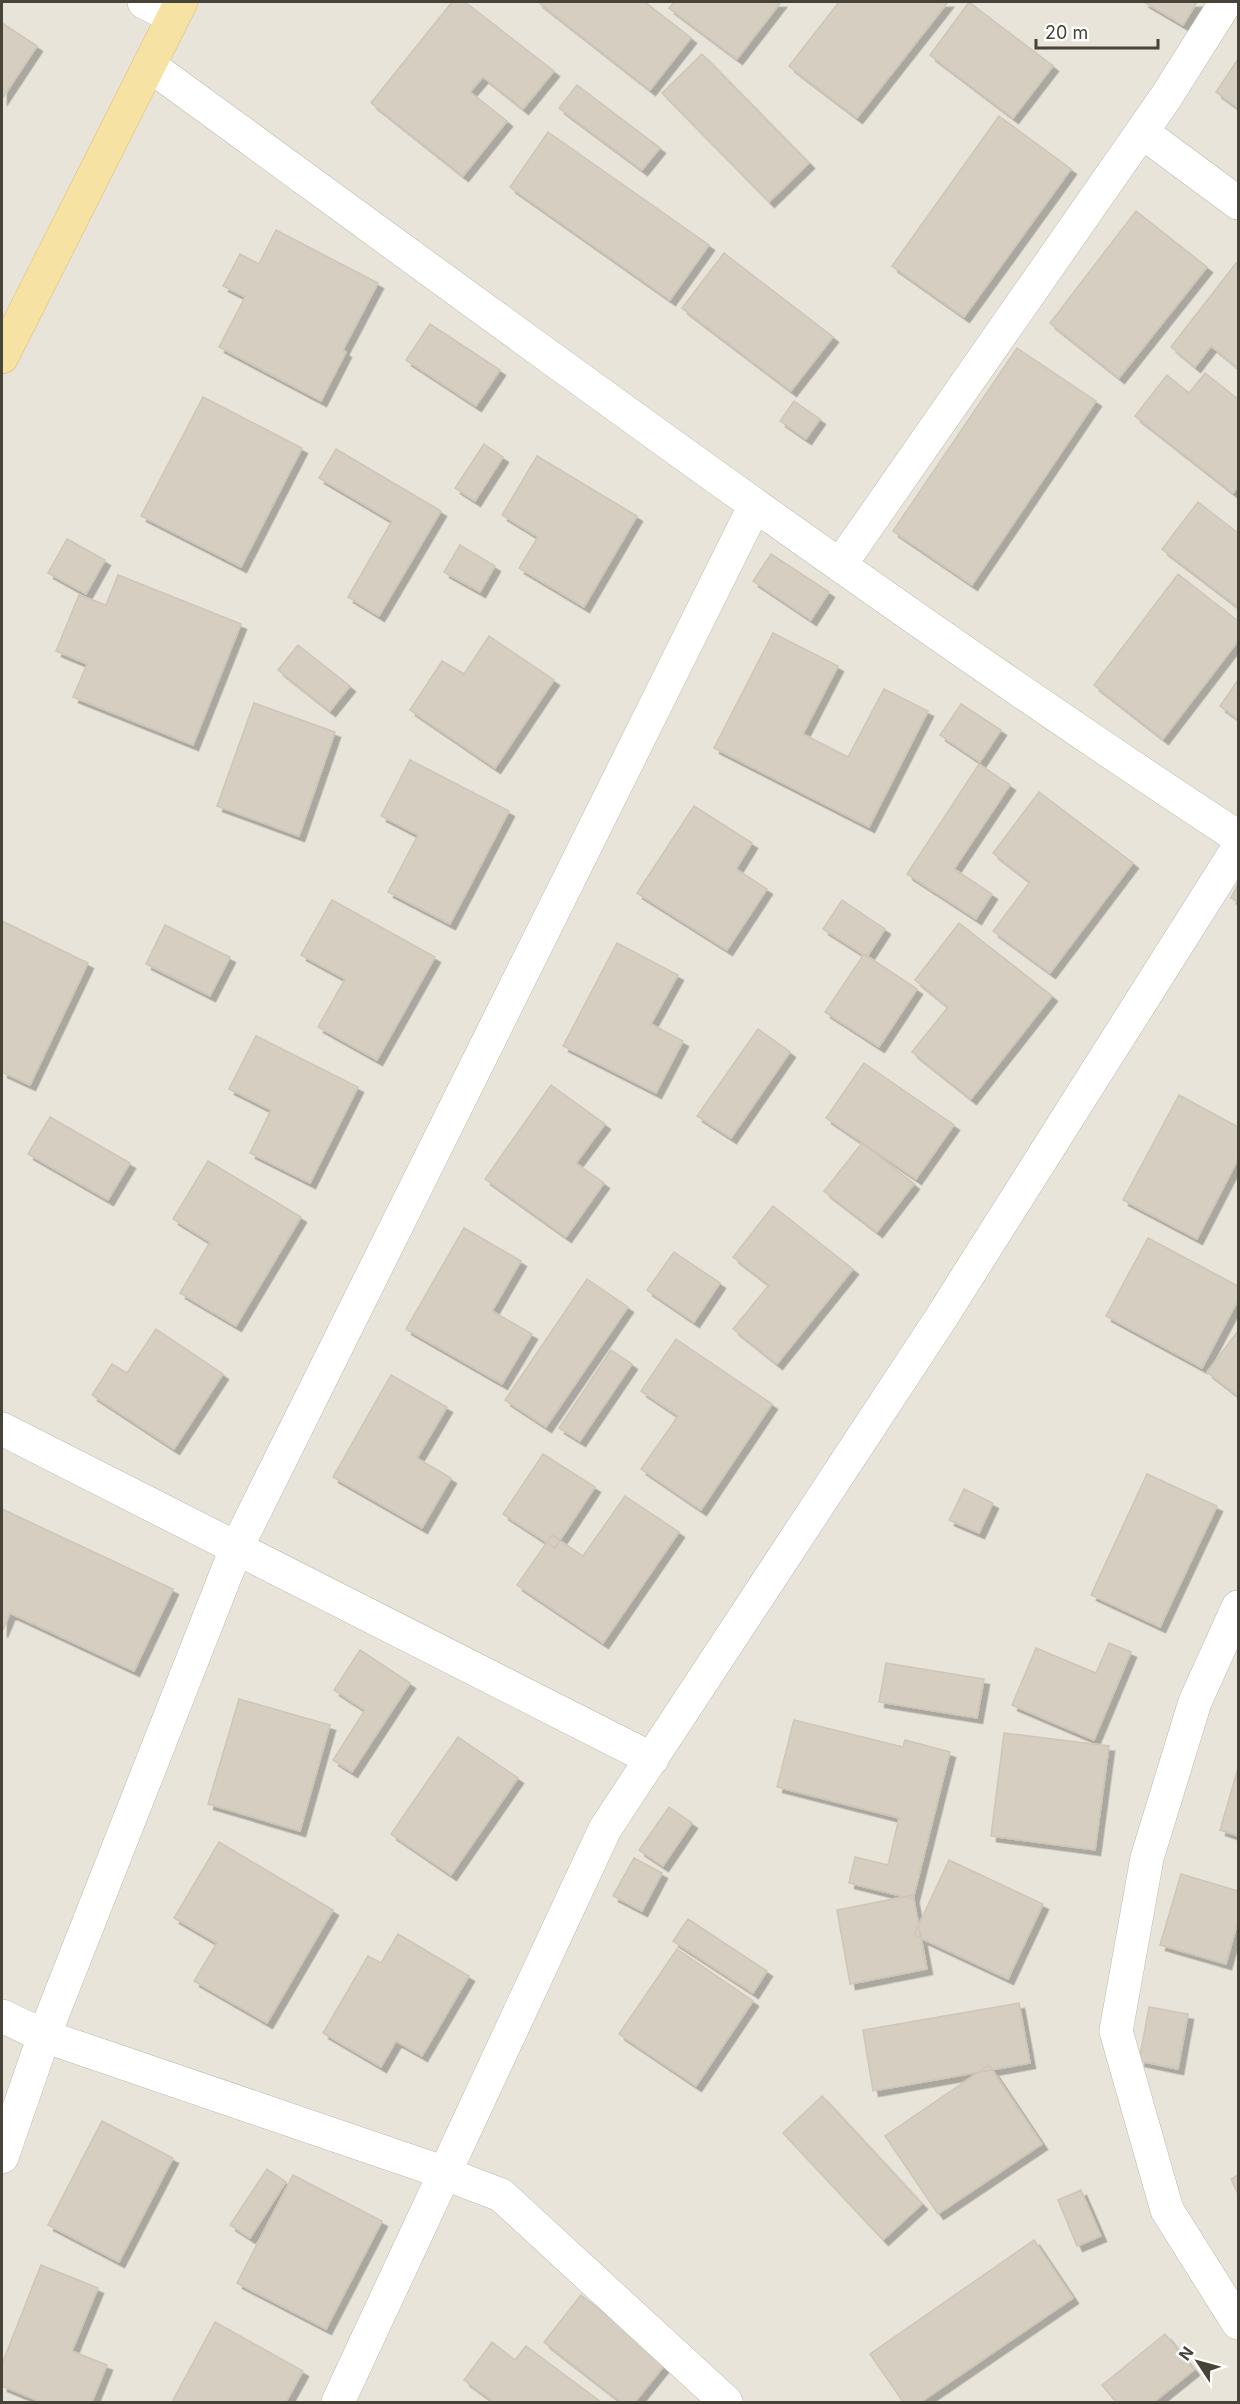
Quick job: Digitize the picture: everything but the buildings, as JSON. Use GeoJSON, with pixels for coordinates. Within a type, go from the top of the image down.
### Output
{"type":"FeatureCollection","features":[{"type":"Feature","properties":{"kind":"main road"},"geometry":{"type":"LineString","coordinates":[[2,357],[177,9]]}},
{"type":"Feature","properties":{"kind":"street"},"geometry":{"type":"LineString","coordinates":[[144,2],[177,9]]}},
{"type":"Feature","properties":{"kind":"street"},"geometry":{"type":"LineString","coordinates":[[840,565],[1142,132],[1226,2]]}},
{"type":"Feature","properties":{"kind":"street"},"geometry":{"type":"LineString","coordinates":[[149,65],[755,505],[1095,743],[1239,837]]}},
{"type":"Feature","properties":{"kind":"street"},"geometry":{"type":"LineString","coordinates":[[1142,132],[1239,203]]}},
{"type":"Feature","properties":{"kind":"street"},"geometry":{"type":"LineString","coordinates":[[2,2157],[44,2036],[236,1549],[755,505]]}},
{"type":"Feature","properties":{"kind":"street"},"geometry":{"type":"LineString","coordinates":[[338,2403],[605,1829],[941,1318],[1239,848]]}},
{"type":"Feature","properties":{"kind":"street"},"geometry":{"type":"LineString","coordinates":[[2,1429],[652,1759]]}},
{"type":"Feature","properties":{"kind":"street"},"geometry":{"type":"LineString","coordinates":[[1239,1607],[1195,1702],[1147,1858],[1116,2031],[1167,2210],[1239,2323]]}},
{"type":"Feature","properties":{"kind":"street"},"geometry":{"type":"LineString","coordinates":[[2,2016],[44,2036],[444,2173],[501,2195],[726,2403]]}},
{"type":"Feature","properties":{"kind":"shaded area"},"geometry":{"type":"Polygon","coordinates":[[[2,2],[1238,2],[1238,2402],[2,2402],[2,2]]]}}]}
